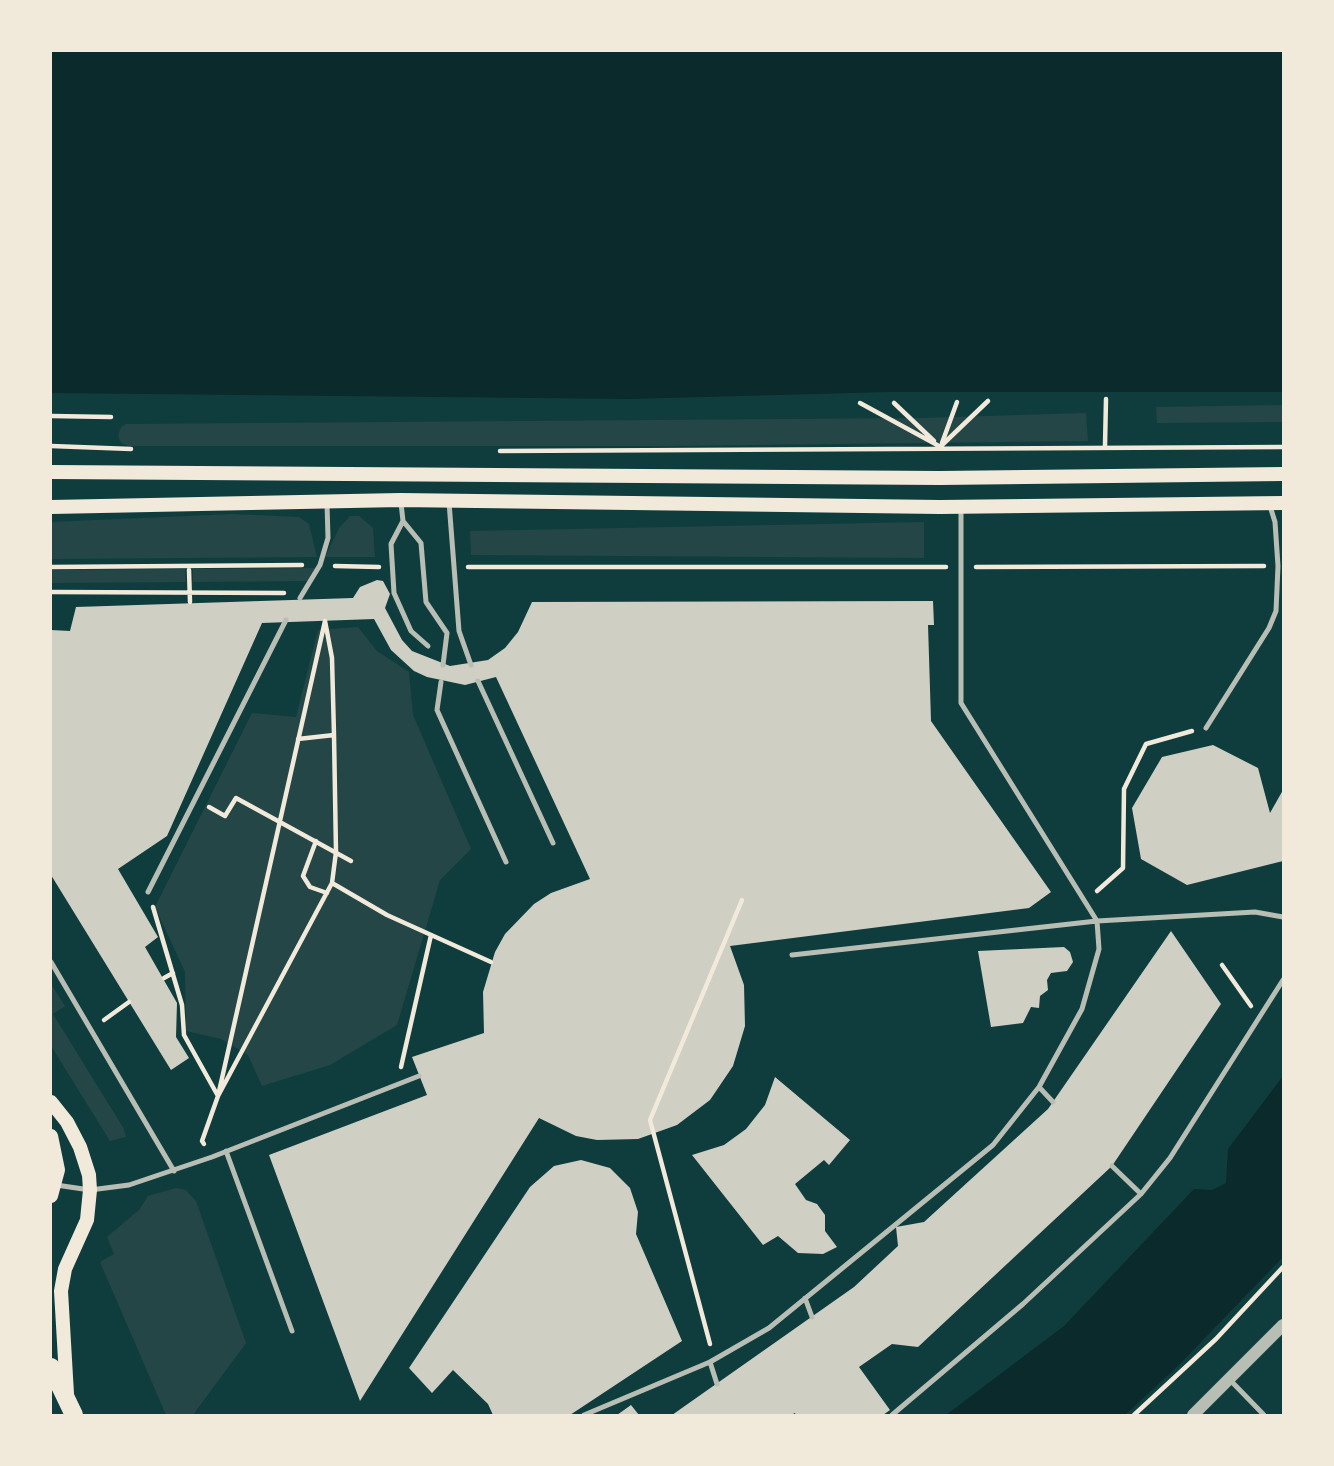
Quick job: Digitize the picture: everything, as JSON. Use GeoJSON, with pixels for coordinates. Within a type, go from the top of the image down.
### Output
{"type":"FeatureCollection","features":[{"type":"Feature","properties":{"kind":"main road"},"geometry":{"type":"LineString","coordinates":[[51,472],[927,478],[1283,474]]}},
{"type":"Feature","properties":{"kind":"main road"},"geometry":{"type":"LineString","coordinates":[[51,507],[327,500],[961,506],[1276,503]]}},
{"type":"Feature","properties":{"kind":"main road"},"geometry":{"type":"LineString","coordinates":[[51,1102],[80,1147],[89,1174],[87,1220],[65,1269],[61,1292],[71,1409]]}},
{"type":"Feature","properties":{"kind":"main road"},"geometry":{"type":"LineString","coordinates":[[51,1136],[58,1170],[53,1191]]}},
{"type":"Feature","properties":{"kind":"main road"},"geometry":{"type":"LineString","coordinates":[[51,1367],[71,1409]]}},
{"type":"Feature","properties":{"kind":"street"},"geometry":{"type":"LineString","coordinates":[[1193,1415],[1231,1381],[1283,1325]]}},
{"type":"Feature","properties":{"kind":"lane"},"geometry":{"type":"LineString","coordinates":[[301,596],[320,565],[328,538],[327,500]]}},
{"type":"Feature","properties":{"kind":"lane"},"geometry":{"type":"LineString","coordinates":[[400,500],[403,521],[421,543],[426,602],[447,634],[443,665]]}},
{"type":"Feature","properties":{"kind":"lane"},"geometry":{"type":"LineString","coordinates":[[449,502],[459,631],[471,664]]}},
{"type":"Feature","properties":{"kind":"lane"},"geometry":{"type":"LineString","coordinates":[[1206,728],[1269,628],[1276,611],[1276,503]]}},
{"type":"Feature","properties":{"kind":"lane"},"geometry":{"type":"LineString","coordinates":[[584,1415],[712,1359],[769,1328],[993,1146],[1038,1087],[1082,1009],[1093,978],[1099,949],[1097,921],[961,703],[961,506]]}},
{"type":"Feature","properties":{"kind":"lane"},"geometry":{"type":"LineString","coordinates":[[403,521],[391,544],[391,567],[400,611],[411,631],[428,646]]}},
{"type":"Feature","properties":{"kind":"lane"},"geometry":{"type":"LineString","coordinates":[[148,892],[286,620]]}},
{"type":"Feature","properties":{"kind":"lane"},"geometry":{"type":"LineString","coordinates":[[447,634],[459,631]]}},
{"type":"Feature","properties":{"kind":"lane"},"geometry":{"type":"LineString","coordinates":[[478,681],[552,844]]}},
{"type":"Feature","properties":{"kind":"lane"},"geometry":{"type":"LineString","coordinates":[[441,682],[437,710],[506,862]]}},
{"type":"Feature","properties":{"kind":"lane"},"geometry":{"type":"LineString","coordinates":[[792,955],[1097,921],[1255,912],[1283,917]]}},
{"type":"Feature","properties":{"kind":"lane"},"geometry":{"type":"LineString","coordinates":[[51,962],[174,1171]]}},
{"type":"Feature","properties":{"kind":"lane"},"geometry":{"type":"LineString","coordinates":[[892,1415],[1023,1304],[1142,1194],[1170,1158],[1283,979]]}},
{"type":"Feature","properties":{"kind":"lane"},"geometry":{"type":"LineString","coordinates":[[53,1191],[129,1185],[174,1171],[419,1076]]}},
{"type":"Feature","properties":{"kind":"lane"},"geometry":{"type":"LineString","coordinates":[[1038,1087],[1053,1102]]}},
{"type":"Feature","properties":{"kind":"lane"},"geometry":{"type":"LineString","coordinates":[[226,1151],[292,1331]]}},
{"type":"Feature","properties":{"kind":"lane"},"geometry":{"type":"LineString","coordinates":[[1112,1166],[1142,1194]]}},
{"type":"Feature","properties":{"kind":"lane"},"geometry":{"type":"LineString","coordinates":[[805,1298],[813,1317]]}},
{"type":"Feature","properties":{"kind":"lane"},"geometry":{"type":"LineString","coordinates":[[712,1359],[717,1384]]}},
{"type":"Feature","properties":{"kind":"lane"},"geometry":{"type":"LineString","coordinates":[[1231,1381],[1264,1415]]}},
{"type":"Feature","properties":{"kind":"path"},"geometry":{"type":"LineString","coordinates":[[1105,446],[1106,399]]}},
{"type":"Feature","properties":{"kind":"path"},"geometry":{"type":"LineString","coordinates":[[940,447],[988,401]]}},
{"type":"Feature","properties":{"kind":"path"},"geometry":{"type":"LineString","coordinates":[[940,447],[957,402]]}},
{"type":"Feature","properties":{"kind":"path"},"geometry":{"type":"LineString","coordinates":[[860,403],[940,447]]}},
{"type":"Feature","properties":{"kind":"path"},"geometry":{"type":"LineString","coordinates":[[894,403],[940,447]]}},
{"type":"Feature","properties":{"kind":"path"},"geometry":{"type":"LineString","coordinates":[[51,416],[111,417]]}},
{"type":"Feature","properties":{"kind":"path"},"geometry":{"type":"LineString","coordinates":[[51,446],[134,449]]}},
{"type":"Feature","properties":{"kind":"path"},"geometry":{"type":"LineString","coordinates":[[487,452],[940,447],[1283,447]]}},
{"type":"Feature","properties":{"kind":"path"},"geometry":{"type":"LineString","coordinates":[[453,567],[1278,566]]}},
{"type":"Feature","properties":{"kind":"path"},"geometry":{"type":"LineString","coordinates":[[51,567],[391,567]]}},
{"type":"Feature","properties":{"kind":"path"},"geometry":{"type":"LineString","coordinates":[[189,570],[190,603]]}},
{"type":"Feature","properties":{"kind":"path"},"geometry":{"type":"LineString","coordinates":[[51,592],[301,596]]}},
{"type":"Feature","properties":{"kind":"path"},"geometry":{"type":"LineString","coordinates":[[202,1141],[218,1096],[325,621],[332,658],[336,852],[332,883],[218,1096]]}},
{"type":"Feature","properties":{"kind":"path"},"geometry":{"type":"LineString","coordinates":[[1086,900],[1123,868],[1124,789],[1146,744],[1177,733],[1206,728]]}},
{"type":"Feature","properties":{"kind":"path"},"geometry":{"type":"LineString","coordinates":[[298,738],[334,735]]}},
{"type":"Feature","properties":{"kind":"path"},"geometry":{"type":"LineString","coordinates":[[195,800],[225,816],[236,798],[351,861]]}},
{"type":"Feature","properties":{"kind":"path"},"geometry":{"type":"LineString","coordinates":[[316,841],[303,876],[310,887],[327,893]]}},
{"type":"Feature","properties":{"kind":"path"},"geometry":{"type":"LineString","coordinates":[[332,883],[387,915],[491,962]]}},
{"type":"Feature","properties":{"kind":"path"},"geometry":{"type":"LineString","coordinates":[[148,892],[182,1005],[184,1035],[218,1096]]}},
{"type":"Feature","properties":{"kind":"path"},"geometry":{"type":"LineString","coordinates":[[712,1359],[650,1120],[742,900]]}},
{"type":"Feature","properties":{"kind":"path"},"geometry":{"type":"LineString","coordinates":[[400,1071],[431,935]]}},
{"type":"Feature","properties":{"kind":"path"},"geometry":{"type":"LineString","coordinates":[[1222,965],[1259,1018]]}},
{"type":"Feature","properties":{"kind":"path"},"geometry":{"type":"LineString","coordinates":[[164,978],[173,973]]}},
{"type":"Feature","properties":{"kind":"path"},"geometry":{"type":"LineString","coordinates":[[92,1028],[129,1002]]}},
{"type":"Feature","properties":{"kind":"path"},"geometry":{"type":"LineString","coordinates":[[202,1141],[215,1136]]}},
{"type":"Feature","properties":{"kind":"path"},"geometry":{"type":"LineString","coordinates":[[202,1141],[212,1157]]}},
{"type":"Feature","properties":{"kind":"path"},"geometry":{"type":"LineString","coordinates":[[1134,1415],[1216,1339],[1283,1267]]}},
{"type":"Feature","properties":{"kind":"shaded area"},"geometry":{"type":"Polygon","coordinates":[[[51,51],[1283,51],[1283,392],[887,392],[631,399],[51,393],[51,51]]]}},
{"type":"Feature","properties":{"kind":"shaded area"},"geometry":{"type":"Polygon","coordinates":[[[1283,405],[1283,422],[1157,423],[1156,407],[1283,405]]]}},
{"type":"Feature","properties":{"kind":"shaded area"},"geometry":{"type":"Polygon","coordinates":[[[1086,413],[1088,441],[672,446],[128,446],[121,443],[118,436],[121,427],[126,424],[921,418],[1086,413]]]}},
{"type":"Feature","properties":{"kind":"shaded area"},"geometry":{"type":"Polygon","coordinates":[[[232,514],[299,517],[309,524],[317,557],[51,559],[51,522],[232,514]]]}},
{"type":"Feature","properties":{"kind":"shaded area"},"geometry":{"type":"Polygon","coordinates":[[[350,516],[359,516],[373,528],[375,557],[325,557],[339,528],[350,516]]]}},
{"type":"Feature","properties":{"kind":"shaded area"},"geometry":{"type":"Polygon","coordinates":[[[924,522],[924,558],[471,555],[470,531],[924,522]]]}},
{"type":"Feature","properties":{"kind":"shaded area"},"geometry":{"type":"Polygon","coordinates":[[[315,568],[308,581],[193,582],[193,569],[315,568]]]}},
{"type":"Feature","properties":{"kind":"shaded area"},"geometry":{"type":"Polygon","coordinates":[[[185,569],[186,582],[51,583],[51,570],[185,569]]]}},
{"type":"Feature","properties":{"kind":"shaded area"},"geometry":{"type":"Polygon","coordinates":[[[358,627],[377,651],[409,672],[413,715],[471,849],[440,880],[397,1025],[330,1065],[262,1086],[248,1055],[221,1039],[186,1031],[185,972],[155,907],[252,713],[296,717],[318,630],[358,627]]]}},
{"type":"Feature","properties":{"kind":"shaded area"},"geometry":{"type":"Polygon","coordinates":[[[51,984],[65,1006],[53,1014],[124,1129],[126,1137],[110,1141],[51,1046],[51,984]]]}},
{"type":"Feature","properties":{"kind":"shaded area"},"geometry":{"type":"Polygon","coordinates":[[[1283,1076],[1283,1257],[1178,1366],[1125,1415],[946,1415],[1064,1326],[1194,1189],[1212,1190],[1226,1183],[1228,1149],[1283,1076]]]}},
{"type":"Feature","properties":{"kind":"shaded area"},"geometry":{"type":"Polygon","coordinates":[[[176,1188],[186,1190],[196,1201],[246,1343],[193,1415],[166,1415],[100,1262],[114,1254],[107,1237],[139,1210],[148,1196],[176,1188]]]}},
{"type":"Feature","properties":{"kind":"building"},"geometry":{"type":"Polygon","coordinates":[[[377,580],[383,581],[390,594],[385,608],[402,640],[412,651],[450,666],[488,660],[505,648],[518,632],[532,602],[933,601],[934,625],[928,625],[931,721],[1051,892],[1029,908],[730,946],[744,985],[745,1026],[733,1066],[710,1100],[677,1125],[638,1139],[597,1140],[576,1136],[539,1118],[360,1401],[269,1155],[427,1095],[412,1057],[484,1033],[483,992],[495,952],[505,934],[534,904],[551,893],[590,879],[496,677],[465,685],[427,677],[414,671],[391,650],[374,619],[262,623],[167,836],[118,869],[158,937],[145,947],[177,1003],[176,1037],[189,1058],[171,1070],[51,875],[51,630],[70,631],[76,607],[353,598],[360,587],[377,580]]]}},
{"type":"Feature","properties":{"kind":"building"},"geometry":{"type":"Polygon","coordinates":[[[1213,745],[1258,768],[1270,813],[1283,790],[1283,861],[1187,885],[1141,859],[1132,808],[1162,757],[1213,745]]]}},
{"type":"Feature","properties":{"kind":"building"},"geometry":{"type":"Polygon","coordinates":[[[1171,931],[1221,1004],[1112,1166],[918,1347],[892,1344],[859,1367],[890,1410],[883,1415],[672,1415],[854,1287],[898,1246],[896,1227],[924,1222],[1048,1109],[1171,931]]]}},
{"type":"Feature","properties":{"kind":"building"},"geometry":{"type":"Polygon","coordinates":[[[1064,947],[1070,952],[1073,962],[1067,971],[1051,973],[1047,980],[1048,990],[1040,996],[1039,1008],[1031,1007],[1023,1023],[991,1027],[978,951],[1064,947]]]}},
{"type":"Feature","properties":{"kind":"building"},"geometry":{"type":"Polygon","coordinates":[[[775,1077],[850,1140],[829,1165],[824,1160],[795,1184],[806,1200],[817,1204],[825,1215],[825,1231],[837,1247],[823,1254],[798,1253],[778,1236],[763,1245],[692,1155],[724,1145],[746,1129],[765,1105],[775,1077]]]}},
{"type":"Feature","properties":{"kind":"building"},"geometry":{"type":"Polygon","coordinates":[[[581,1160],[610,1168],[630,1188],[638,1212],[636,1234],[682,1341],[570,1415],[493,1415],[488,1404],[453,1370],[432,1393],[409,1368],[530,1187],[554,1166],[581,1160]]]}},
{"type":"Feature","properties":{"kind":"building"},"geometry":{"type":"Polygon","coordinates":[[[631,1405],[639,1415],[617,1415],[631,1405]]]}}]}
